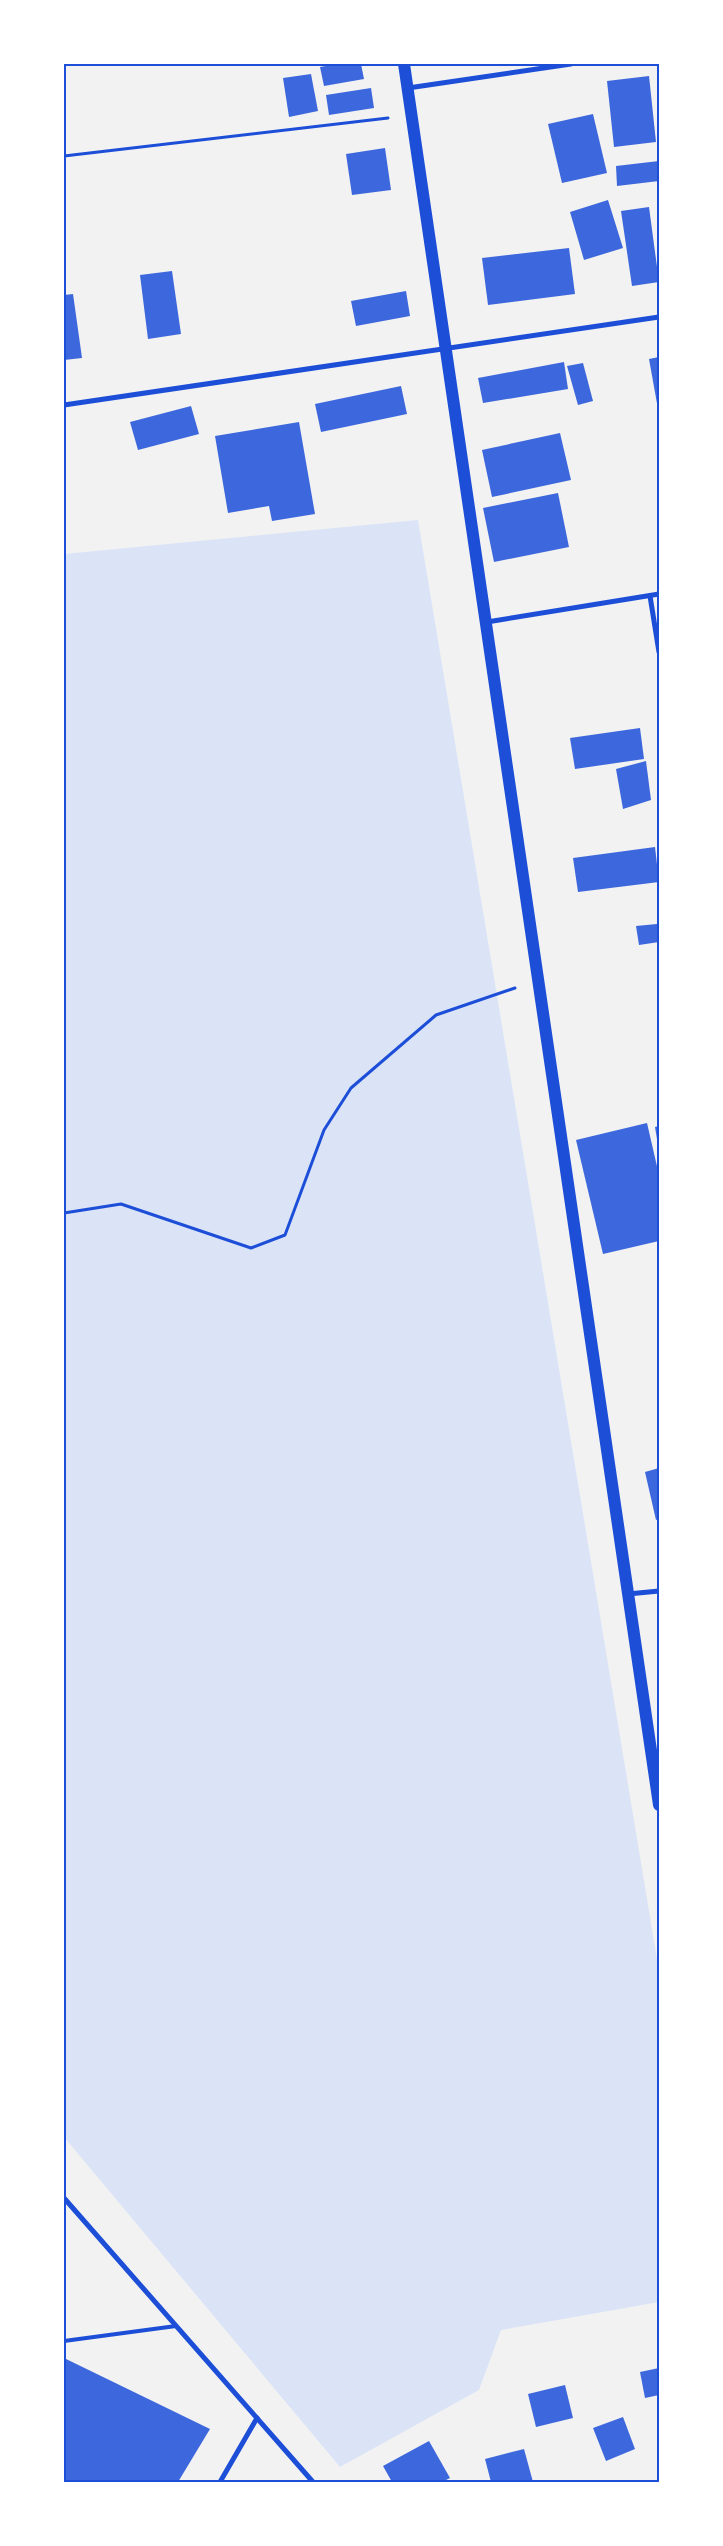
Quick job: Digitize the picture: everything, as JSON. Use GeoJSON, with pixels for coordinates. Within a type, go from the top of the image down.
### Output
{"type":"FeatureCollection","features":[{"type":"Feature","properties":{"kind":"main road"},"geometry":{"type":"LineString","coordinates":[[404,64],[484,622],[659,1805]]}},
{"type":"Feature","properties":{"kind":"street"},"geometry":{"type":"LineString","coordinates":[[407,88],[571,64]]}},
{"type":"Feature","properties":{"kind":"street"},"geometry":{"type":"LineString","coordinates":[[64,405],[659,317]]}},
{"type":"Feature","properties":{"kind":"street"},"geometry":{"type":"LineString","coordinates":[[484,622],[659,594]]}},
{"type":"Feature","properties":{"kind":"street"},"geometry":{"type":"LineString","coordinates":[[650,596],[659,652]]}},
{"type":"Feature","properties":{"kind":"street"},"geometry":{"type":"LineString","coordinates":[[628,1594],[659,1591]]}},
{"type":"Feature","properties":{"kind":"street"},"geometry":{"type":"LineString","coordinates":[[64,2198],[313,2482]]}},
{"type":"Feature","properties":{"kind":"street"},"geometry":{"type":"LineString","coordinates":[[220,2482],[257,2418]]}},
{"type":"Feature","properties":{"kind":"lane"},"geometry":{"type":"LineString","coordinates":[[64,2341],[176,2326]]}},
{"type":"Feature","properties":{"kind":"path"},"geometry":{"type":"LineString","coordinates":[[64,156],[411,115]]}},
{"type":"Feature","properties":{"kind":"path"},"geometry":{"type":"LineString","coordinates":[[64,1213],[121,1204],[251,1248],[285,1235],[324,1130],[351,1088],[436,1015],[537,981]]}},
{"type":"Feature","properties":{"kind":"shaded area"},"geometry":{"type":"Polygon","coordinates":[[[418,520],[659,1971],[659,2302],[501,2330],[479,2390],[340,2467],[64,2137],[64,554],[418,520]]]}},
{"type":"Feature","properties":{"kind":"building"},"geometry":{"type":"Polygon","coordinates":[[[337,64],[361,64],[364,79],[324,86],[320,67],[337,64]]]}},
{"type":"Feature","properties":{"kind":"building"},"geometry":{"type":"Polygon","coordinates":[[[311,74],[318,111],[289,117],[283,78],[311,74]]]}},
{"type":"Feature","properties":{"kind":"building"},"geometry":{"type":"Polygon","coordinates":[[[649,76],[656,142],[614,147],[607,81],[649,76]]]}},
{"type":"Feature","properties":{"kind":"building"},"geometry":{"type":"Polygon","coordinates":[[[371,88],[374,108],[329,115],[326,95],[371,88]]]}},
{"type":"Feature","properties":{"kind":"building"},"geometry":{"type":"Polygon","coordinates":[[[593,114],[607,173],[562,183],[548,124],[593,114]]]}},
{"type":"Feature","properties":{"kind":"building"},"geometry":{"type":"Polygon","coordinates":[[[385,148],[391,190],[352,195],[346,154],[385,148]]]}},
{"type":"Feature","properties":{"kind":"building"},"geometry":{"type":"Polygon","coordinates":[[[659,161],[659,181],[617,186],[616,166],[659,161]]]}},
{"type":"Feature","properties":{"kind":"building"},"geometry":{"type":"Polygon","coordinates":[[[608,200],[623,248],[584,260],[570,212],[608,200]]]}},
{"type":"Feature","properties":{"kind":"building"},"geometry":{"type":"Polygon","coordinates":[[[649,207],[659,282],[632,286],[621,211],[649,207]]]}},
{"type":"Feature","properties":{"kind":"building"},"geometry":{"type":"Polygon","coordinates":[[[569,248],[575,294],[488,305],[482,258],[569,248]]]}},
{"type":"Feature","properties":{"kind":"building"},"geometry":{"type":"Polygon","coordinates":[[[172,271],[181,334],[148,339],[140,275],[172,271]]]}},
{"type":"Feature","properties":{"kind":"building"},"geometry":{"type":"Polygon","coordinates":[[[406,291],[410,316],[356,326],[351,301],[406,291]]]}},
{"type":"Feature","properties":{"kind":"building"},"geometry":{"type":"Polygon","coordinates":[[[73,294],[82,358],[64,360],[64,295],[73,294]]]}},
{"type":"Feature","properties":{"kind":"building"},"geometry":{"type":"Polygon","coordinates":[[[659,357],[659,409],[658,409],[649,359],[659,357]]]}},
{"type":"Feature","properties":{"kind":"building"},"geometry":{"type":"Polygon","coordinates":[[[564,362],[568,389],[483,403],[478,378],[564,362]]]}},
{"type":"Feature","properties":{"kind":"building"},"geometry":{"type":"Polygon","coordinates":[[[583,363],[593,401],[578,405],[567,366],[583,363]]]}},
{"type":"Feature","properties":{"kind":"building"},"geometry":{"type":"Polygon","coordinates":[[[401,386],[407,414],[321,432],[315,404],[401,386]]]}},
{"type":"Feature","properties":{"kind":"building"},"geometry":{"type":"Polygon","coordinates":[[[191,406],[199,434],[138,450],[130,422],[191,406]]]}},
{"type":"Feature","properties":{"kind":"building"},"geometry":{"type":"Polygon","coordinates":[[[299,422],[315,514],[272,521],[269,506],[228,513],[215,436],[299,422]]]}},
{"type":"Feature","properties":{"kind":"building"},"geometry":{"type":"Polygon","coordinates":[[[560,433],[571,480],[492,497],[482,450],[560,433]]]}},
{"type":"Feature","properties":{"kind":"building"},"geometry":{"type":"Polygon","coordinates":[[[558,493],[569,547],[494,562],[483,508],[558,493]]]}},
{"type":"Feature","properties":{"kind":"building"},"geometry":{"type":"Polygon","coordinates":[[[640,728],[644,759],[575,769],[570,738],[640,728]]]}},
{"type":"Feature","properties":{"kind":"building"},"geometry":{"type":"Polygon","coordinates":[[[646,761],[651,800],[623,809],[616,769],[646,761]]]}},
{"type":"Feature","properties":{"kind":"building"},"geometry":{"type":"Polygon","coordinates":[[[655,847],[659,882],[578,892],[573,858],[655,847]]]}},
{"type":"Feature","properties":{"kind":"building"},"geometry":{"type":"Polygon","coordinates":[[[657,924],[659,942],[639,945],[636,926],[657,924]]]}},
{"type":"Feature","properties":{"kind":"building"},"geometry":{"type":"Polygon","coordinates":[[[647,1123],[659,1175],[659,1241],[603,1254],[576,1140],[647,1123]]]}},
{"type":"Feature","properties":{"kind":"building"},"geometry":{"type":"Polygon","coordinates":[[[659,1126],[659,1145],[658,1145],[655,1127],[659,1126]]]}},
{"type":"Feature","properties":{"kind":"building"},"geometry":{"type":"Polygon","coordinates":[[[659,1468],[659,1519],[656,1520],[645,1472],[659,1468]]]}},
{"type":"Feature","properties":{"kind":"building"},"geometry":{"type":"Polygon","coordinates":[[[64,2358],[210,2429],[178,2482],[64,2482],[64,2358]]]}},
{"type":"Feature","properties":{"kind":"building"},"geometry":{"type":"Polygon","coordinates":[[[659,2368],[659,2395],[645,2398],[640,2372],[659,2368]]]}},
{"type":"Feature","properties":{"kind":"building"},"geometry":{"type":"Polygon","coordinates":[[[565,2385],[573,2418],[536,2427],[528,2394],[565,2385]]]}},
{"type":"Feature","properties":{"kind":"building"},"geometry":{"type":"Polygon","coordinates":[[[623,2417],[635,2449],[606,2461],[593,2428],[623,2417]]]}},
{"type":"Feature","properties":{"kind":"building"},"geometry":{"type":"Polygon","coordinates":[[[429,2441],[450,2478],[442,2482],[392,2482],[383,2466],[429,2441]]]}},
{"type":"Feature","properties":{"kind":"building"},"geometry":{"type":"Polygon","coordinates":[[[524,2449],[533,2482],[491,2482],[485,2459],[524,2449]]]}}]}
